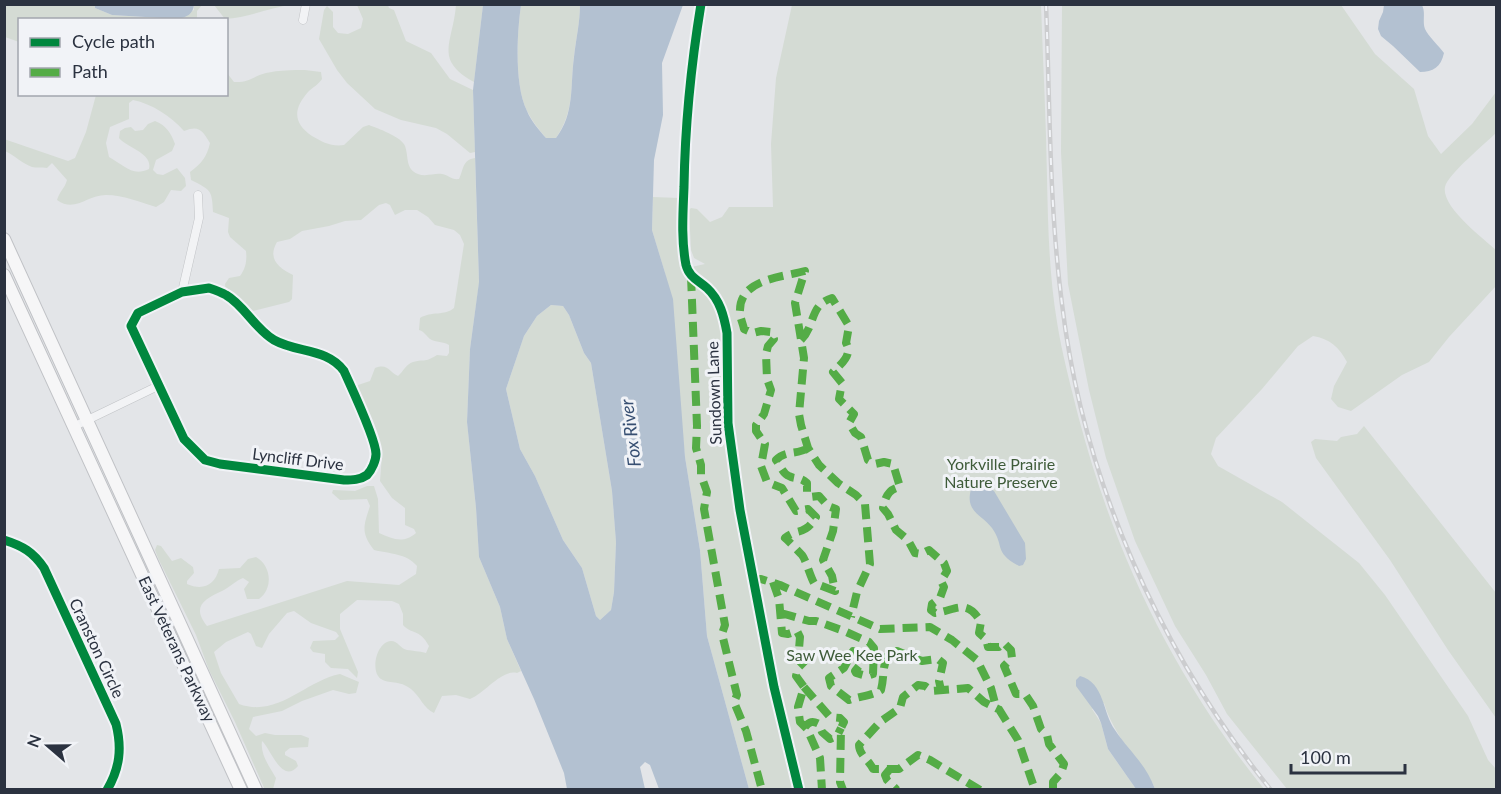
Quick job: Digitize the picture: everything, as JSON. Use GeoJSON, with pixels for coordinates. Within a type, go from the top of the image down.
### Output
{"type":"FeatureCollection","features":[{"type":"Feature","properties":{"kind":"main road","name":"East Veterans Parkway"},"geometry":{"type":"LineString","coordinates":[[4,239],[256,789]]}},
{"type":"Feature","properties":{"kind":"main road","name":"East Veterans Parkway"},"geometry":{"type":"LineString","coordinates":[[4,275],[241,789]]}},
{"type":"Feature","properties":{"kind":"street"},"geometry":{"type":"LineString","coordinates":[[303,20],[306,4]]}},
{"type":"Feature","properties":{"kind":"street","name":"Sundown Lane"},"geometry":{"type":"LineString","coordinates":[[701,4],[691,67],[686,124],[683,201],[686,261],[691,276],[715,298],[725,321],[728,423],[740,510],[774,687],[799,789]]}},
{"type":"Feature","properties":{"kind":"street"},"geometry":{"type":"LineString","coordinates":[[182,292],[199,218],[198,195]]}},
{"type":"Feature","properties":{"kind":"street","name":"Lyncliff Drive"},"geometry":{"type":"LineString","coordinates":[[209,288],[228,296],[271,338],[288,347],[328,357],[338,362],[344,371],[372,439],[376,453],[373,465],[368,474],[359,479],[344,480],[220,464],[205,460],[183,439],[158,386],[131,326],[138,313],[182,292],[209,288]]}},
{"type":"Feature","properties":{"kind":"street"},"geometry":{"type":"LineString","coordinates":[[75,426],[158,386]]}},
{"type":"Feature","properties":{"kind":"street","name":"Cranston Circle"},"geometry":{"type":"LineString","coordinates":[[4,540],[22,546],[31,552],[44,568],[116,724],[120,741],[119,763],[107,789]]}},
{"type":"Feature","properties":{"kind":"green space"},"geometry":{"type":"Polygon","coordinates":[[[5,5],[95,5],[95,8],[112,15],[162,18],[18,18],[18,42],[5,37],[5,5]]]}},
{"type":"Feature","properties":{"kind":"green space"},"geometry":{"type":"Polygon","coordinates":[[[194,5],[202,5],[197,11],[197,18],[180,18],[194,10],[194,5]]]}},
{"type":"Feature","properties":{"kind":"green space"},"geometry":{"type":"Polygon","coordinates":[[[214,5],[292,5],[242,17],[224,18],[214,5]]]}},
{"type":"Feature","properties":{"kind":"green space"},"geometry":{"type":"Polygon","coordinates":[[[357,5],[388,5],[394,10],[406,41],[431,53],[450,79],[473,90],[475,152],[470,153],[436,128],[401,120],[375,109],[347,83],[319,39],[324,10],[327,6],[333,12],[333,27],[338,33],[348,34],[361,28],[363,19],[357,5]]]}},
{"type":"Feature","properties":{"kind":"green space"},"geometry":{"type":"Polygon","coordinates":[[[456,5],[483,5],[474,82],[461,74],[449,58],[448,49],[456,5]]]}},
{"type":"Feature","properties":{"kind":"green space"},"geometry":{"type":"Polygon","coordinates":[[[521,5],[580,5],[571,98],[566,118],[556,138],[546,138],[538,129],[523,100],[518,73],[518,30],[521,5]]]}},
{"type":"Feature","properties":{"kind":"green space"},"geometry":{"type":"Polygon","coordinates":[[[792,5],[1041,5],[1048,231],[1052,286],[1061,346],[1079,419],[1111,520],[1152,614],[1202,703],[1264,789],[1155,789],[1119,735],[1104,703],[1092,709],[1101,723],[1108,749],[1136,789],[749,789],[707,636],[700,550],[685,457],[665,273],[652,230],[653,197],[679,198],[682,269],[705,264],[694,258],[691,250],[689,210],[691,208],[697,209],[710,222],[722,217],[729,207],[773,207],[771,144],[776,78],[792,5]]]}},
{"type":"Feature","properties":{"kind":"green space"},"geometry":{"type":"Polygon","coordinates":[[[1062,5],[1341,5],[1375,54],[1414,89],[1428,136],[1441,154],[1472,124],[1496,92],[1496,133],[1460,167],[1445,187],[1449,204],[1456,213],[1496,250],[1496,286],[1429,362],[1402,375],[1351,411],[1338,407],[1331,399],[1334,386],[1347,362],[1333,344],[1313,336],[1298,346],[1216,438],[1211,454],[1218,466],[1282,502],[1359,563],[1385,595],[1468,716],[1488,760],[1496,769],[1496,789],[1287,789],[1227,714],[1175,626],[1135,541],[1106,458],[1089,390],[1068,284],[1061,152],[1062,5]]]}},
{"type":"Feature","properties":{"kind":"green space"},"geometry":{"type":"Polygon","coordinates":[[[286,70],[321,72],[322,79],[303,98],[297,115],[301,126],[320,140],[331,145],[344,145],[363,127],[369,125],[389,133],[403,143],[409,166],[414,172],[424,175],[442,174],[456,179],[459,179],[466,163],[475,158],[479,283],[470,349],[467,422],[479,557],[500,607],[507,639],[521,671],[506,674],[470,699],[456,695],[442,696],[434,713],[427,709],[411,689],[403,684],[381,679],[376,670],[378,652],[386,643],[393,641],[405,649],[426,653],[429,646],[419,634],[403,625],[403,614],[399,604],[392,601],[357,600],[340,614],[340,629],[358,672],[357,678],[348,669],[331,668],[325,662],[325,654],[313,652],[310,648],[313,641],[335,640],[339,636],[336,632],[311,623],[294,611],[287,613],[269,634],[262,648],[256,646],[248,632],[226,642],[214,652],[221,673],[239,704],[253,707],[279,703],[327,678],[340,674],[359,682],[356,693],[349,694],[333,690],[282,711],[253,717],[249,729],[256,736],[265,733],[301,735],[309,738],[308,747],[290,748],[285,752],[285,755],[296,761],[298,766],[292,771],[282,769],[277,764],[262,741],[264,756],[276,778],[273,789],[265,790],[209,670],[196,635],[155,550],[157,545],[161,546],[172,561],[181,558],[193,567],[194,573],[187,584],[198,587],[211,583],[219,569],[240,568],[248,559],[256,557],[265,566],[269,578],[264,595],[259,599],[247,599],[244,589],[249,582],[243,578],[237,581],[202,604],[200,613],[207,626],[347,581],[399,585],[416,574],[417,566],[413,562],[397,555],[374,550],[370,544],[365,533],[370,506],[367,499],[340,500],[332,493],[333,490],[355,491],[374,486],[378,499],[379,533],[393,539],[402,539],[416,533],[414,529],[405,525],[405,508],[392,498],[380,481],[382,455],[377,437],[358,397],[358,385],[370,381],[375,368],[385,367],[398,376],[408,364],[437,355],[447,356],[449,345],[432,340],[419,330],[420,318],[454,308],[464,244],[460,235],[454,230],[435,225],[417,210],[405,210],[395,215],[390,205],[386,203],[379,205],[361,220],[345,221],[302,231],[290,239],[277,242],[273,253],[274,258],[279,266],[293,275],[292,299],[289,302],[253,311],[226,292],[225,284],[229,278],[240,276],[242,273],[246,264],[246,251],[230,237],[229,218],[213,212],[209,192],[191,180],[190,172],[203,160],[210,143],[200,130],[184,131],[161,111],[133,100],[129,103],[129,119],[110,127],[106,143],[109,157],[128,169],[138,172],[149,169],[149,163],[143,155],[119,138],[120,131],[131,127],[135,131],[143,130],[155,121],[170,133],[175,144],[172,151],[156,160],[153,170],[163,175],[177,168],[185,178],[186,186],[181,191],[171,190],[164,202],[156,207],[113,195],[99,196],[70,205],[63,204],[57,200],[67,180],[52,163],[47,168],[29,166],[5,151],[4,139],[68,161],[75,158],[86,132],[96,96],[228,96],[228,74],[234,82],[239,82],[262,74],[286,70]]]}},
{"type":"Feature","properties":{"kind":"green space"},"geometry":{"type":"Polygon","coordinates":[[[551,305],[563,306],[569,315],[584,353],[591,363],[612,491],[616,542],[614,592],[611,610],[600,620],[596,616],[582,568],[563,540],[535,476],[520,449],[506,389],[524,336],[537,316],[551,305]]]}},
{"type":"Feature","properties":{"kind":"green space"},"geometry":{"type":"Polygon","coordinates":[[[1364,426],[1496,593],[1496,718],[1448,650],[1390,560],[1316,458],[1311,442],[1315,439],[1337,441],[1341,437],[1357,434],[1364,426]]]}},
{"type":"Feature","properties":{"kind":"water"},"geometry":{"type":"Polygon","coordinates":[[[95,4],[194,5],[189,15],[181,18],[112,15],[95,8],[95,4]]]}},
{"type":"Feature","properties":{"kind":"water","name":"Fox River"},"geometry":{"type":"Polygon","coordinates":[[[483,5],[521,5],[518,30],[518,73],[523,100],[535,125],[546,138],[556,138],[566,119],[571,99],[580,5],[683,5],[662,63],[663,115],[654,160],[652,230],[673,299],[685,457],[700,550],[707,636],[749,789],[659,789],[650,765],[645,762],[640,767],[645,789],[567,789],[564,773],[507,639],[500,607],[479,557],[467,422],[470,349],[479,282],[473,90],[483,5]],[[551,305],[537,316],[524,336],[506,389],[520,449],[535,476],[563,540],[582,568],[596,616],[600,620],[611,610],[614,592],[616,542],[612,491],[591,363],[584,353],[569,315],[563,306],[551,305]]]}},
{"type":"Feature","properties":{"kind":"water"},"geometry":{"type":"Polygon","coordinates":[[[1384,5],[1422,5],[1425,29],[1444,53],[1436,68],[1420,72],[1381,36],[1378,29],[1384,5]]]}},
{"type":"Feature","properties":{"kind":"water"},"geometry":{"type":"Polygon","coordinates":[[[977,482],[994,491],[1025,543],[1026,559],[1023,565],[1019,566],[1002,553],[992,528],[973,510],[970,494],[977,482]]]}},
{"type":"Feature","properties":{"kind":"water"},"geometry":{"type":"Polygon","coordinates":[[[1080,676],[1088,680],[1099,691],[1111,723],[1142,765],[1155,789],[1136,789],[1108,749],[1098,716],[1076,686],[1076,680],[1080,676]]]}},
{"type":"Feature","properties":{"kind":"railway"},"geometry":{"type":"LineString","coordinates":[[1046,4],[1052,192],[1058,267],[1072,370],[1088,435],[1108,499],[1133,561],[1162,622],[1194,681],[1231,737],[1271,790]]}},
{"type":"Feature","properties":{"kind":"marked path"},"geometry":{"type":"LineString","coordinates":[[808,448],[783,455],[776,460],[787,475],[807,483],[807,492],[811,497],[819,496],[828,506],[836,509],[833,531],[823,560],[832,576],[835,591],[814,583],[802,555],[785,538],[805,530],[816,517],[808,509],[796,511],[782,488],[767,482],[761,466],[765,444],[756,431],[756,425],[764,414],[771,390],[767,379],[766,354],[768,346],[774,339],[771,332],[753,333],[744,329],[740,315],[742,300],[755,286],[764,281],[805,271],[795,303],[804,358],[799,414],[801,425],[808,448],[819,465],[865,504],[870,564],[857,592],[851,617]]}},
{"type":"Feature","properties":{"kind":"marked path"},"geometry":{"type":"LineString","coordinates":[[691,276],[696,448],[707,492],[704,509],[725,625],[722,634],[737,695],[734,702],[746,731],[762,790]]}},
{"type":"Feature","properties":{"kind":"marked path"},"geometry":{"type":"LineString","coordinates":[[801,340],[816,310],[832,298],[849,326],[846,343],[847,355],[833,372],[842,383],[839,399],[854,414],[849,423],[855,433],[861,437],[868,460],[875,464],[884,462],[893,464],[900,487],[888,494],[883,508],[896,530],[908,540],[915,553],[921,554],[929,550],[944,563],[947,571],[941,581],[944,587],[940,598],[932,604],[931,610],[935,613],[961,607],[971,610],[981,622],[979,633],[986,639],[988,647],[999,647],[1004,643],[1011,650],[1012,658],[1004,666],[1016,694],[1025,694],[1033,706],[1041,729],[1047,735],[1049,744],[1064,764],[1061,773],[1053,782],[1053,790]]}},
{"type":"Feature","properties":{"kind":"marked path"},"geometry":{"type":"LineString","coordinates":[[752,581],[761,579],[780,585],[880,629],[930,627],[952,640],[977,660],[991,688],[995,703],[1018,740],[1035,790]]}},
{"type":"Feature","properties":{"kind":"marked path"},"geometry":{"type":"LineString","coordinates":[[773,582],[779,599],[782,633],[797,631],[800,637],[799,649],[804,662],[798,668],[796,676],[804,687],[798,707],[800,722],[807,729],[820,758],[822,790]]}},
{"type":"Feature","properties":{"kind":"marked path"},"geometry":{"type":"LineString","coordinates":[[781,613],[816,621],[844,631],[869,642],[874,648],[873,674],[867,676],[856,673],[855,671],[863,661],[860,654],[853,651],[844,668],[829,678],[831,686],[849,700],[881,690],[884,665],[891,651],[897,651],[922,661],[938,659],[943,663],[939,681],[941,690]]}},
{"type":"Feature","properties":{"kind":"marked path"},"geometry":{"type":"LineString","coordinates":[[980,790],[918,755],[899,769],[873,769],[859,745],[880,722],[900,708],[903,697],[918,685],[925,686],[932,691],[968,688],[984,702],[1000,710]]}},
{"type":"Feature","properties":{"kind":"marked path"},"geometry":{"type":"LineString","coordinates":[[804,687],[830,717],[840,718],[844,722],[841,728],[840,782],[843,790]]}},
{"type":"Feature","properties":{"kind":"marked path"},"geometry":{"type":"LineString","coordinates":[[805,727],[815,722],[830,739],[837,736],[841,728]]}},
{"type":"Feature","properties":{"kind":"marked path"},"geometry":{"type":"LineString","coordinates":[[890,769],[885,775],[897,790]]}},
{"type":"Feature","properties":{"kind":"cycle path"},"geometry":{"type":"LineString","coordinates":[[701,4],[691,72],[686,141],[684,255],[689,273],[715,298],[726,327],[728,423],[740,510],[774,687],[799,790]]}},
{"type":"Feature","properties":{"kind":"cycle path"},"geometry":{"type":"LineString","coordinates":[[209,288],[232,299],[261,330],[274,340],[329,358],[344,371],[368,425],[375,447],[375,459],[367,475],[359,479],[344,480],[220,464],[205,460],[184,439],[131,326],[138,313],[182,292],[209,288]]}},
{"type":"Feature","properties":{"kind":"cycle path"},"geometry":{"type":"LineString","coordinates":[[4,540],[27,550],[44,568],[116,724],[119,758],[115,774],[107,790]]}},
{"type":"Feature","properties":{"kind":"park label","name":"Yorkville Prairie Nature Preserve"},"geometry":{"type":"Point","coordinates":[1001,473]}},
{"type":"Feature","properties":{"kind":"park label","name":"Saw Wee Kee Park"},"geometry":{"type":"Point","coordinates":[852,655]}}]}
